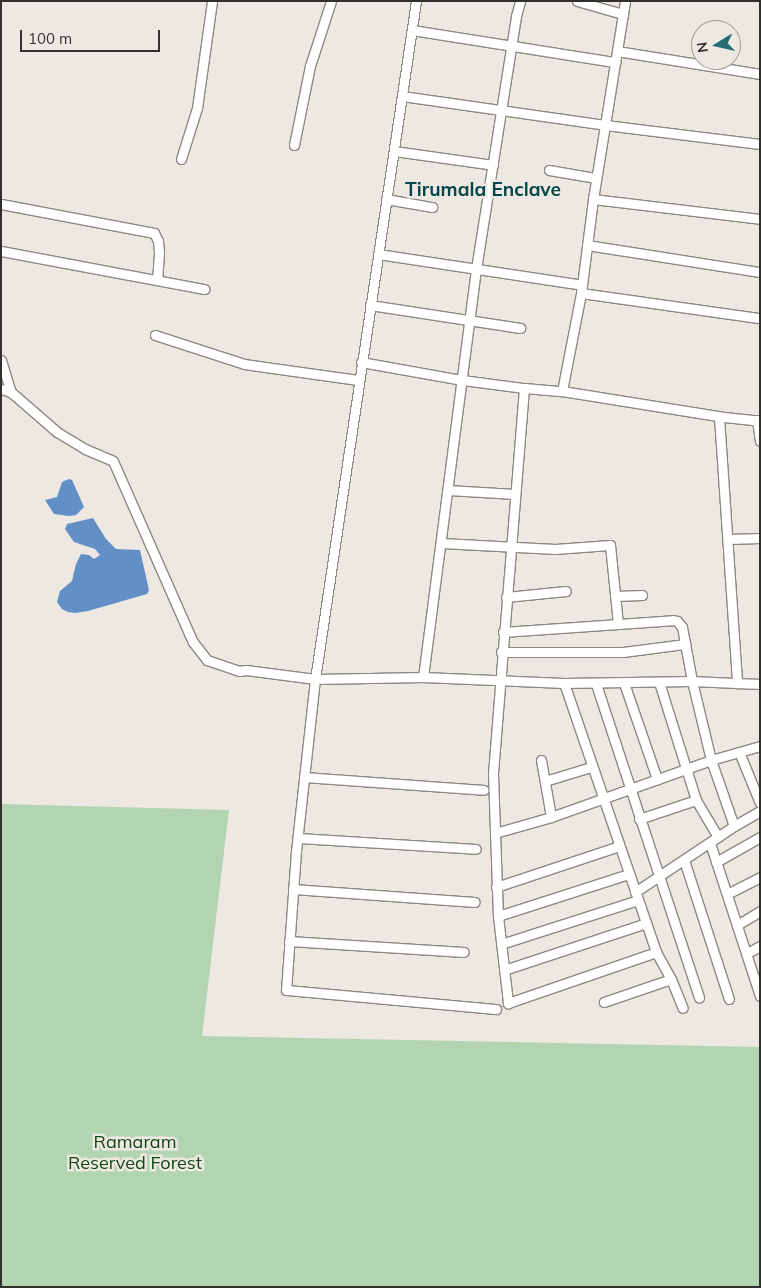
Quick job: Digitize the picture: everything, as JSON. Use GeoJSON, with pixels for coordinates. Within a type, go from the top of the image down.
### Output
{"type":"FeatureCollection","features":[{"type":"Feature","properties":{"kind":"street"},"geometry":{"type":"LineString","coordinates":[[181,160],[198,108],[212,1]]}},
{"type":"Feature","properties":{"kind":"street"},"geometry":{"type":"LineString","coordinates":[[294,145],[310,66],[331,1]]}},
{"type":"Feature","properties":{"kind":"street"},"geometry":{"type":"LineString","coordinates":[[416,1],[358,380],[315,679],[293,889],[286,990],[496,1009]]}},
{"type":"Feature","properties":{"kind":"street"},"geometry":{"type":"LineString","coordinates":[[423,678],[476,269],[511,46],[520,1]]}},
{"type":"Feature","properties":{"kind":"street"},"geometry":{"type":"LineString","coordinates":[[577,1],[623,14]]}},
{"type":"Feature","properties":{"kind":"street"},"geometry":{"type":"LineString","coordinates":[[562,391],[581,289],[596,178],[625,1]]}},
{"type":"Feature","properties":{"kind":"street"},"geometry":{"type":"LineString","coordinates":[[412,30],[615,62]]}},
{"type":"Feature","properties":{"kind":"street"},"geometry":{"type":"LineString","coordinates":[[617,51],[760,74]]}},
{"type":"Feature","properties":{"kind":"street"},"geometry":{"type":"LineString","coordinates":[[402,96],[605,125],[760,144]]}},
{"type":"Feature","properties":{"kind":"street"},"geometry":{"type":"LineString","coordinates":[[394,151],[493,165]]}},
{"type":"Feature","properties":{"kind":"street"},"geometry":{"type":"LineString","coordinates":[[549,170],[596,178]]}},
{"type":"Feature","properties":{"kind":"street"},"geometry":{"type":"LineString","coordinates":[[386,199],[432,207]]}},
{"type":"Feature","properties":{"kind":"street"},"geometry":{"type":"LineString","coordinates":[[593,199],[760,219]]}},
{"type":"Feature","properties":{"kind":"street"},"geometry":{"type":"LineString","coordinates":[[1,204],[154,233],[158,241],[159,254],[157,280]]}},
{"type":"Feature","properties":{"kind":"street"},"geometry":{"type":"LineString","coordinates":[[587,245],[760,272]]}},
{"type":"Feature","properties":{"kind":"street"},"geometry":{"type":"LineString","coordinates":[[1,251],[204,289]]}},
{"type":"Feature","properties":{"kind":"street"},"geometry":{"type":"LineString","coordinates":[[378,254],[760,318]]}},
{"type":"Feature","properties":{"kind":"street"},"geometry":{"type":"LineString","coordinates":[[370,305],[520,328]]}},
{"type":"Feature","properties":{"kind":"street"},"geometry":{"type":"LineString","coordinates":[[155,335],[244,364],[358,380]]}},
{"type":"Feature","properties":{"kind":"street"},"geometry":{"type":"LineString","coordinates":[[1,360],[11,392]]}},
{"type":"Feature","properties":{"kind":"street"},"geometry":{"type":"LineString","coordinates":[[361,362],[462,380],[562,391],[719,417],[758,421],[760,441]]}},
{"type":"Feature","properties":{"kind":"street"},"geometry":{"type":"LineString","coordinates":[[524,388],[501,652],[493,774],[496,887],[500,944],[508,1003],[656,952]]}},
{"type":"Feature","properties":{"kind":"street"},"geometry":{"type":"LineString","coordinates":[[1,389],[11,392],[57,432],[85,449],[113,461],[193,642],[207,660],[239,672],[246,670],[315,679],[423,678],[596,684],[692,681],[760,684]]}},
{"type":"Feature","properties":{"kind":"street"},"geometry":{"type":"LineString","coordinates":[[719,417],[737,684]]}},
{"type":"Feature","properties":{"kind":"street"},"geometry":{"type":"LineString","coordinates":[[448,490],[515,494]]}},
{"type":"Feature","properties":{"kind":"street"},"geometry":{"type":"LineString","coordinates":[[728,539],[760,538]]}},
{"type":"Feature","properties":{"kind":"street"},"geometry":{"type":"LineString","coordinates":[[440,543],[555,550],[610,545],[618,624]]}},
{"type":"Feature","properties":{"kind":"street"},"geometry":{"type":"LineString","coordinates":[[506,597],[566,591]]}},
{"type":"Feature","properties":{"kind":"street"},"geometry":{"type":"LineString","coordinates":[[615,596],[642,595]]}},
{"type":"Feature","properties":{"kind":"street"},"geometry":{"type":"LineString","coordinates":[[503,632],[677,621],[682,627],[692,681],[711,760],[734,826]]}},
{"type":"Feature","properties":{"kind":"street"},"geometry":{"type":"LineString","coordinates":[[501,652],[622,652],[685,644]]}},
{"type":"Feature","properties":{"kind":"street"},"geometry":{"type":"LineString","coordinates":[[659,682],[688,769],[696,800],[714,840],[716,862],[760,996]]}},
{"type":"Feature","properties":{"kind":"street"},"geometry":{"type":"LineString","coordinates":[[564,683],[656,952],[671,979],[683,1008]]}},
{"type":"Feature","properties":{"kind":"street"},"geometry":{"type":"LineString","coordinates":[[624,683],[658,779]]}},
{"type":"Feature","properties":{"kind":"street"},"geometry":{"type":"LineString","coordinates":[[596,684],[699,997]]}},
{"type":"Feature","properties":{"kind":"street"},"geometry":{"type":"LineString","coordinates":[[495,833],[551,817],[711,760],[760,746]]}},
{"type":"Feature","properties":{"kind":"street"},"geometry":{"type":"LineString","coordinates":[[739,752],[755,780],[760,803]]}},
{"type":"Feature","properties":{"kind":"street"},"geometry":{"type":"LineString","coordinates":[[541,760],[551,817]]}},
{"type":"Feature","properties":{"kind":"street"},"geometry":{"type":"LineString","coordinates":[[545,781],[592,767]]}},
{"type":"Feature","properties":{"kind":"street"},"geometry":{"type":"LineString","coordinates":[[304,777],[484,790]]}},
{"type":"Feature","properties":{"kind":"street"},"geometry":{"type":"LineString","coordinates":[[639,819],[696,800]]}},
{"type":"Feature","properties":{"kind":"street"},"geometry":{"type":"LineString","coordinates":[[500,944],[636,896],[659,877],[734,826],[760,811]]}},
{"type":"Feature","properties":{"kind":"street"},"geometry":{"type":"LineString","coordinates":[[716,862],[760,837]]}},
{"type":"Feature","properties":{"kind":"street"},"geometry":{"type":"LineString","coordinates":[[298,838],[476,849]]}},
{"type":"Feature","properties":{"kind":"street"},"geometry":{"type":"LineString","coordinates":[[496,887],[619,846]]}},
{"type":"Feature","properties":{"kind":"street"},"geometry":{"type":"LineString","coordinates":[[684,860],[729,999]]}},
{"type":"Feature","properties":{"kind":"street"},"geometry":{"type":"LineString","coordinates":[[498,916],[629,874]]}},
{"type":"Feature","properties":{"kind":"street"},"geometry":{"type":"LineString","coordinates":[[726,894],[760,877]]}},
{"type":"Feature","properties":{"kind":"street"},"geometry":{"type":"LineString","coordinates":[[293,889],[475,902]]}},
{"type":"Feature","properties":{"kind":"street"},"geometry":{"type":"LineString","coordinates":[[737,925],[760,911]]}},
{"type":"Feature","properties":{"kind":"street"},"geometry":{"type":"LineString","coordinates":[[504,970],[646,923]]}},
{"type":"Feature","properties":{"kind":"street"},"geometry":{"type":"LineString","coordinates":[[289,941],[464,952]]}},
{"type":"Feature","properties":{"kind":"street"},"geometry":{"type":"LineString","coordinates":[[747,953],[760,946]]}},
{"type":"Feature","properties":{"kind":"street"},"geometry":{"type":"LineString","coordinates":[[604,1002],[671,979]]}},
{"type":"Feature","properties":{"kind":"green space","name":"Ramaram Reserved Forest"},"geometry":{"type":"Polygon","coordinates":[[[1,804],[229,810],[202,1036],[760,1047],[760,1287],[1,1287],[1,804]]]}},
{"type":"Feature","properties":{"kind":"water"},"geometry":{"type":"Polygon","coordinates":[[[69,479],[72,480],[84,507],[76,515],[54,514],[45,500],[57,497],[62,482],[69,479]]]}},
{"type":"Feature","properties":{"kind":"water"},"geometry":{"type":"Polygon","coordinates":[[[93,518],[106,539],[116,549],[140,550],[149,590],[147,594],[88,611],[68,612],[62,609],[57,602],[60,591],[72,581],[76,564],[81,554],[89,555],[94,559],[100,555],[95,549],[74,542],[65,529],[67,524],[93,518]]]}},
{"type":"Feature","properties":{"kind":"district","name":"Tirumala Enclave"},"geometry":{"type":"Point","coordinates":[483,190]}}]}
